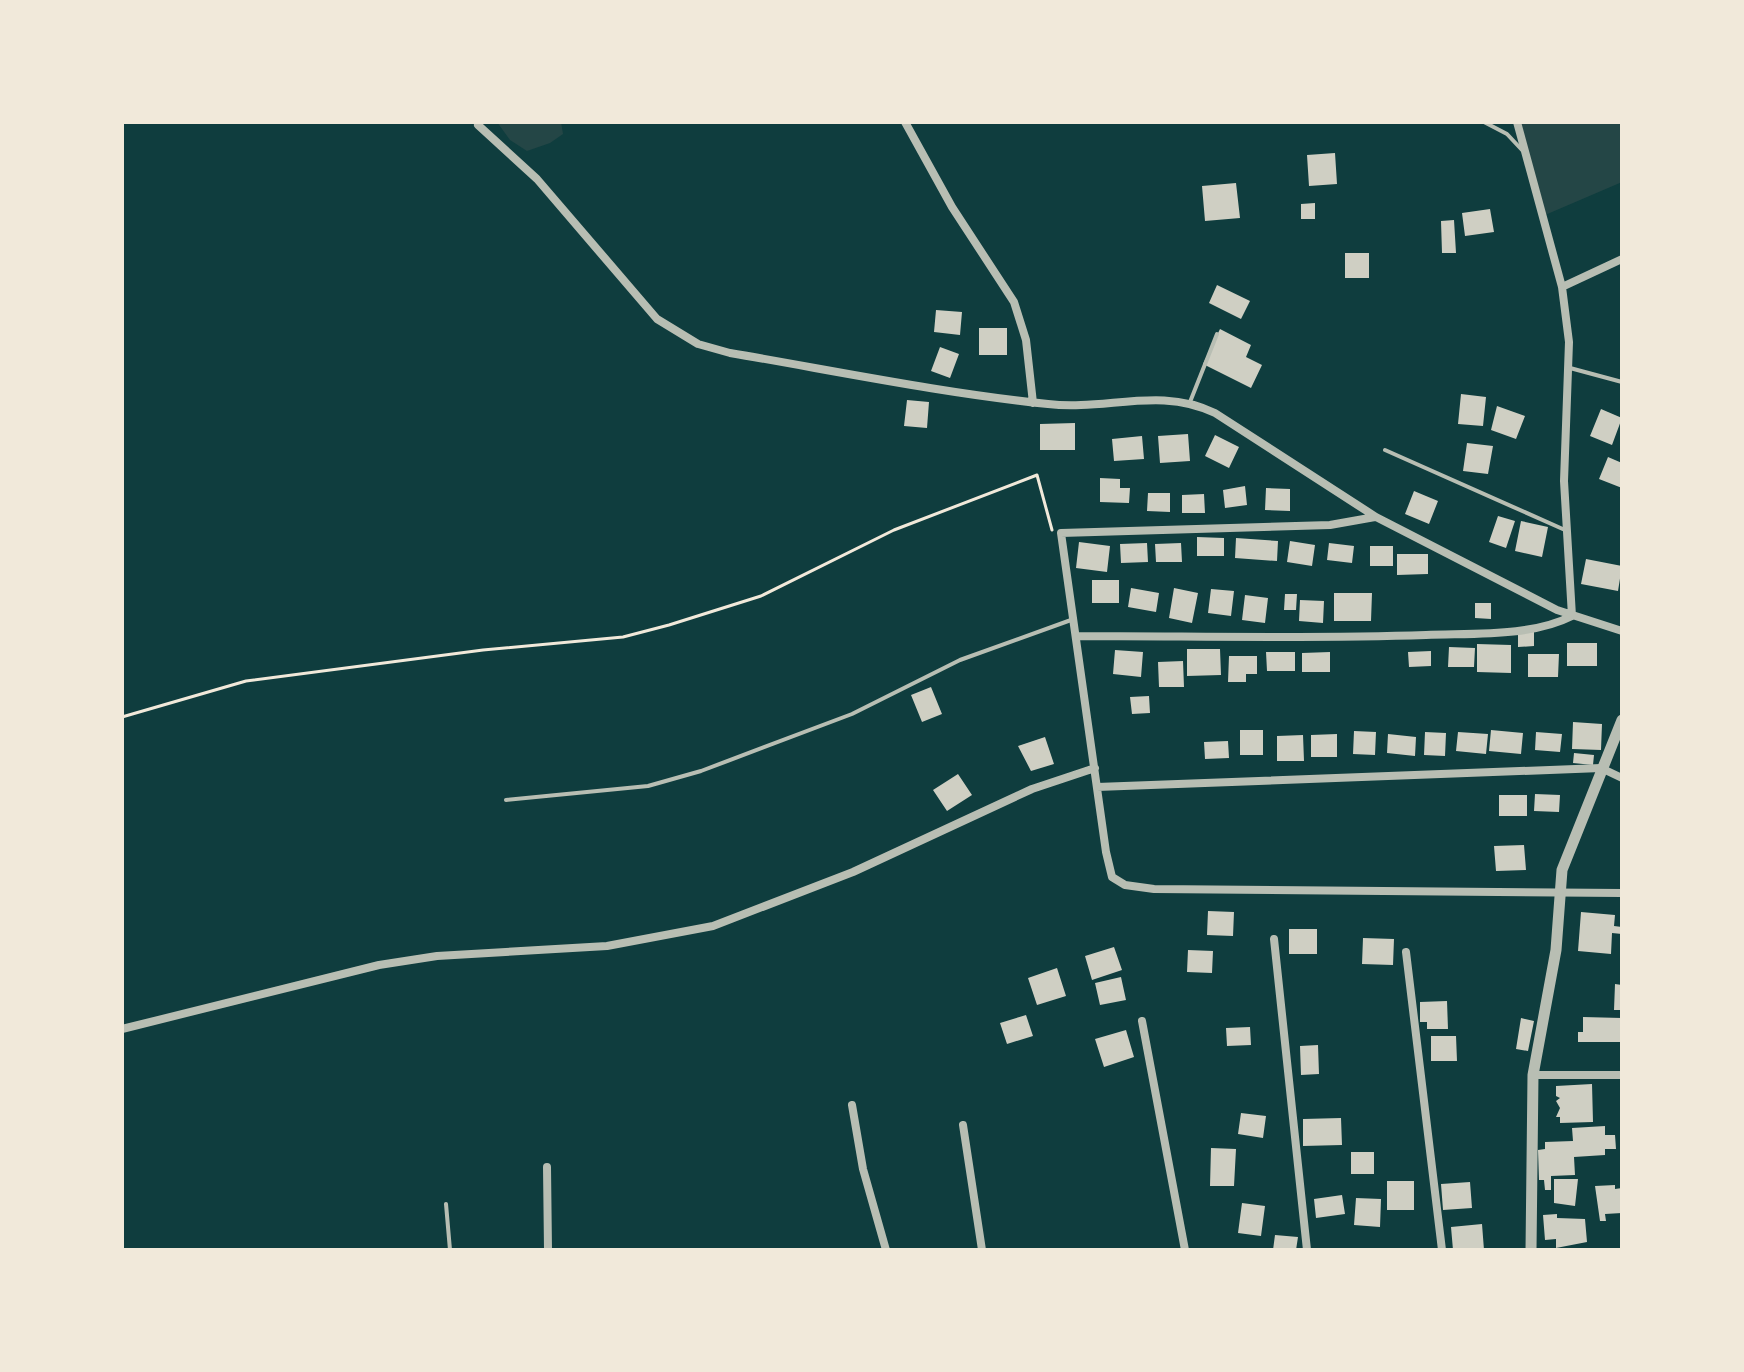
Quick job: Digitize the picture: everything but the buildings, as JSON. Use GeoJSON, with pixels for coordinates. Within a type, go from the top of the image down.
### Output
{"type":"FeatureCollection","features":[{"type":"Feature","properties":{"kind":"street"},"geometry":{"type":"LineString","coordinates":[[905,122],[952,207],[1014,302],[1024,331],[1033,403]]}},
{"type":"Feature","properties":{"kind":"street"},"geometry":{"type":"LineString","coordinates":[[1517,122],[1562,287],[1569,368],[1564,481],[1572,616]]}},
{"type":"Feature","properties":{"kind":"street"},"geometry":{"type":"LineString","coordinates":[[478,125],[537,179],[637,299],[676,334],[730,353],[1033,403],[1074,405],[1150,398],[1190,402],[1215,413],[1376,517],[1572,616],[1622,631]]}},
{"type":"Feature","properties":{"kind":"street"},"geometry":{"type":"LineString","coordinates":[[1562,287],[1622,259]]}},
{"type":"Feature","properties":{"kind":"street"},"geometry":{"type":"LineString","coordinates":[[1376,517],[1330,525],[1061,533],[1112,877],[1125,885],[1197,890],[1334,888],[1622,893]]}},
{"type":"Feature","properties":{"kind":"street"},"geometry":{"type":"LineString","coordinates":[[1076,636],[1325,638],[1448,634],[1544,626],[1572,616]]}},
{"type":"Feature","properties":{"kind":"street"},"geometry":{"type":"LineString","coordinates":[[1531,1250],[1533,1075],[1556,950],[1559,892],[1569,849],[1622,720]]}},
{"type":"Feature","properties":{"kind":"street"},"geometry":{"type":"LineString","coordinates":[[122,1029],[379,965],[437,956],[607,946],[713,926],[853,872],[1032,789],[1095,768]]}},
{"type":"Feature","properties":{"kind":"street"},"geometry":{"type":"LineString","coordinates":[[1097,787],[1601,768],[1622,778]]}},
{"type":"Feature","properties":{"kind":"street"},"geometry":{"type":"LineString","coordinates":[[1274,939],[1307,1250]]}},
{"type":"Feature","properties":{"kind":"street"},"geometry":{"type":"LineString","coordinates":[[1406,952],[1442,1250]]}},
{"type":"Feature","properties":{"kind":"street"},"geometry":{"type":"LineString","coordinates":[[1142,1021],[1185,1250]]}},
{"type":"Feature","properties":{"kind":"street"},"geometry":{"type":"LineString","coordinates":[[1533,1075],[1622,1075]]}},
{"type":"Feature","properties":{"kind":"street"},"geometry":{"type":"LineString","coordinates":[[852,1105],[863,1169],[886,1250]]}},
{"type":"Feature","properties":{"kind":"street"},"geometry":{"type":"LineString","coordinates":[[963,1125],[982,1250]]}},
{"type":"Feature","properties":{"kind":"street"},"geometry":{"type":"LineString","coordinates":[[547,1167],[548,1250]]}},
{"type":"Feature","properties":{"kind":"lane"},"geometry":{"type":"LineString","coordinates":[[1484,122],[1507,134],[1523,151]]}},
{"type":"Feature","properties":{"kind":"lane"},"geometry":{"type":"LineString","coordinates":[[1190,402],[1217,334]]}},
{"type":"Feature","properties":{"kind":"lane"},"geometry":{"type":"LineString","coordinates":[[1569,368],[1622,382]]}},
{"type":"Feature","properties":{"kind":"lane"},"geometry":{"type":"LineString","coordinates":[[1385,450],[1567,530]]}},
{"type":"Feature","properties":{"kind":"lane"},"geometry":{"type":"LineString","coordinates":[[506,800],[648,786],[701,771],[852,714],[960,660],[1074,619]]}},
{"type":"Feature","properties":{"kind":"lane"},"geometry":{"type":"LineString","coordinates":[[446,1204],[450,1250]]}},
{"type":"Feature","properties":{"kind":"path"},"geometry":{"type":"LineString","coordinates":[[122,717],[246,681],[483,650],[623,637],[669,625],[761,596],[894,530],[1037,475],[1050,527],[1061,533]]}},
{"type":"Feature","properties":{"kind":"shaded area"},"geometry":{"type":"Polygon","coordinates":[[[497,122],[561,122],[563,134],[550,143],[527,151],[510,140],[497,122]]]}},
{"type":"Feature","properties":{"kind":"shaded area"},"geometry":{"type":"Polygon","coordinates":[[[1521,122],[1622,122],[1622,182],[1545,215],[1521,122]]]}}]}
